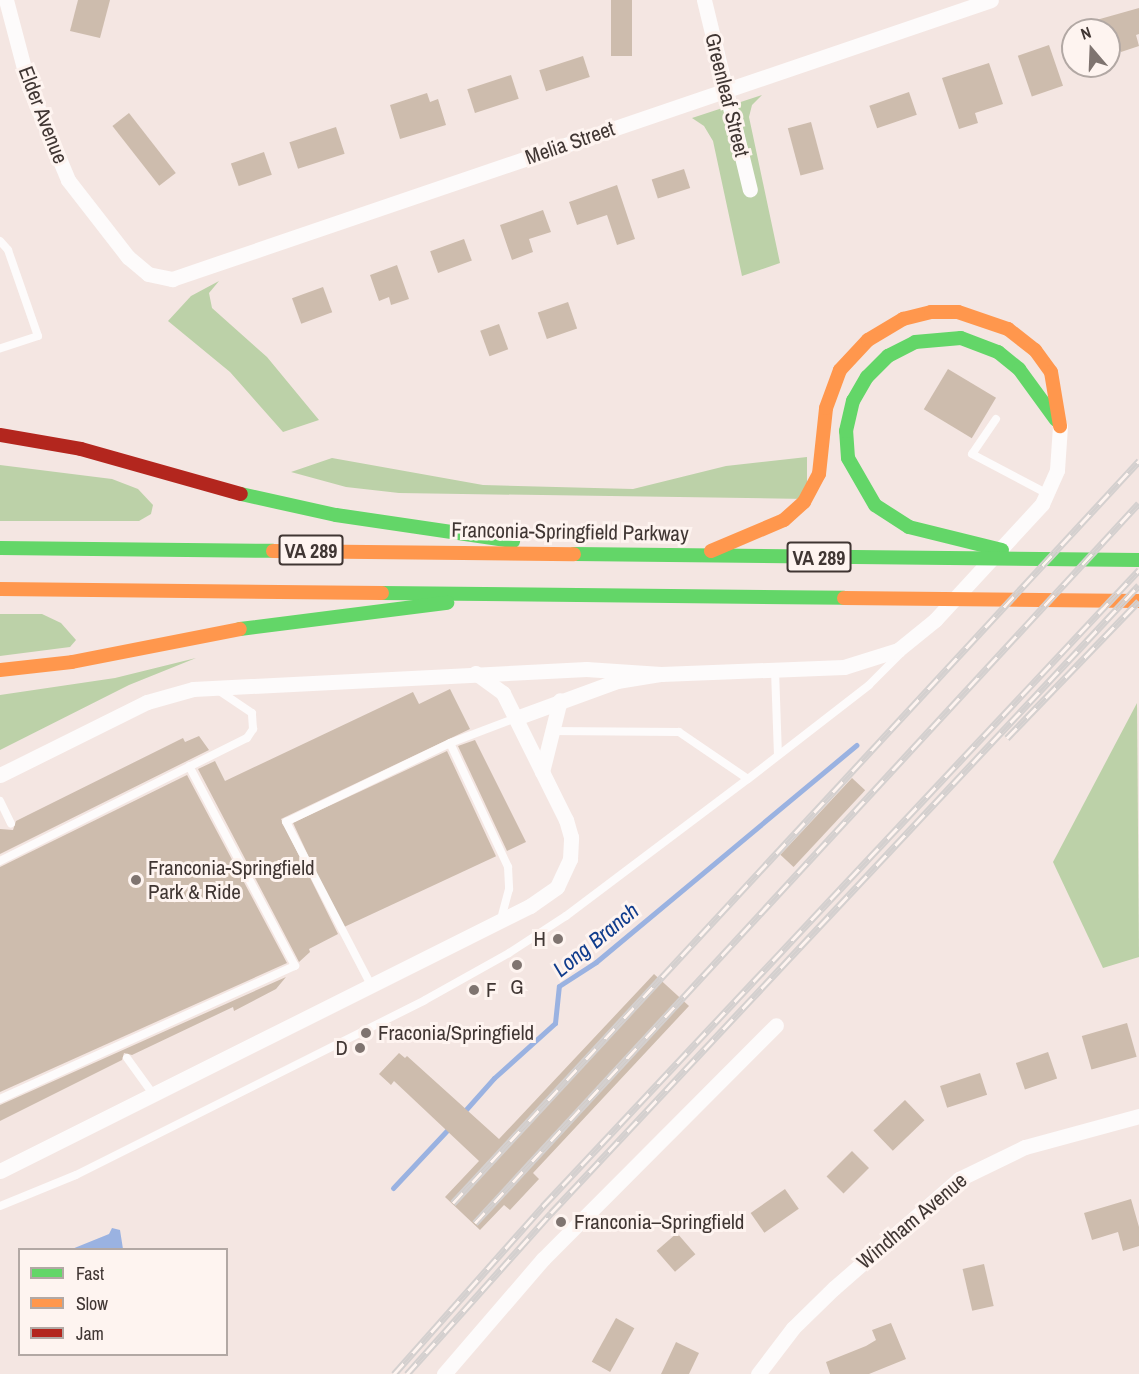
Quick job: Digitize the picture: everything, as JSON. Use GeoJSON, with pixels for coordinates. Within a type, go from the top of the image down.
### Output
{"type":"FeatureCollection","features":[{"type":"Feature","properties":{"kind":"main road"},"geometry":{"type":"LineString","coordinates":[[700,555],[766,529],[797,511],[819,474],[826,408],[840,370],[868,340],[903,319],[931,312],[958,312],[1008,329],[1035,350],[1051,372],[1060,426]]}},
{"type":"Feature","properties":{"kind":"main road"},"geometry":{"type":"LineString","coordinates":[[1041,560],[909,527],[884,513],[867,495],[852,470],[846,446],[848,416],[859,389],[877,365],[915,342],[944,337],[972,340],[998,352],[1019,369],[1060,426]]}},
{"type":"Feature","properties":{"kind":"main road"},"geometry":{"type":"LineString","coordinates":[[0,435],[81,449],[246,495],[336,515],[622,554]]}},
{"type":"Feature","properties":{"kind":"main road","name":"Franconia-Springfield Parkway"},"geometry":{"type":"LineString","coordinates":[[0,548],[1139,560]]}},
{"type":"Feature","properties":{"kind":"main road","name":"VA 289"},"geometry":{"type":"LineString","coordinates":[[0,589],[1139,601]]}},
{"type":"Feature","properties":{"kind":"main road"},"geometry":{"type":"LineString","coordinates":[[0,670],[72,662],[270,623],[409,610],[504,593]]}},
{"type":"Feature","properties":{"kind":"street","name":"Elder Avenue"},"geometry":{"type":"LineString","coordinates":[[6,0],[29,87],[56,159],[118,246],[148,274]]}},
{"type":"Feature","properties":{"kind":"street","name":"Greenleaf Street"},"geometry":{"type":"LineString","coordinates":[[704,0],[750,190]]}},
{"type":"Feature","properties":{"kind":"street","name":"Melia Street"},"geometry":{"type":"LineString","coordinates":[[148,274],[159,278],[183,277],[991,0]]}},
{"type":"Feature","properties":{"kind":"street"},"geometry":{"type":"LineString","coordinates":[[0,775],[147,702],[212,687],[475,673],[600,669],[661,674],[856,665],[910,643],[1020,531],[1048,494],[1058,462],[1060,426]]}},
{"type":"Feature","properties":{"kind":"street"},"geometry":{"type":"LineString","coordinates":[[0,1171],[550,894],[567,870],[569,828],[516,718],[498,687],[475,673]]}},
{"type":"Feature","properties":{"kind":"street"},"geometry":{"type":"LineString","coordinates":[[516,718],[602,684],[661,674]]}},
{"type":"Feature","properties":{"kind":"street"},"geometry":{"type":"LineString","coordinates":[[542,772],[550,731],[560,700]]}},
{"type":"Feature","properties":{"kind":"street"},"geometry":{"type":"LineString","coordinates":[[444,1374],[543,1259],[776,1025]]}},
{"type":"Feature","properties":{"kind":"street","name":"Windham Avenue"},"geometry":{"type":"LineString","coordinates":[[758,1374],[769,1355],[818,1304],[959,1179],[1025,1147],[1139,1116]]}},
{"type":"Feature","properties":{"kind":"lane"},"geometry":{"type":"LineString","coordinates":[[0,241],[8,250],[38,336],[0,348]]}},
{"type":"Feature","properties":{"kind":"lane"},"geometry":{"type":"LineString","coordinates":[[996,419],[972,454],[1048,494]]}},
{"type":"Feature","properties":{"kind":"lane"},"geometry":{"type":"LineString","coordinates":[[0,1206],[76,1175],[483,968],[566,916],[748,779],[869,685],[910,643]]}},
{"type":"Feature","properties":{"kind":"lane"},"geometry":{"type":"LineString","coordinates":[[775,670],[778,755]]}},
{"type":"Feature","properties":{"kind":"lane"},"geometry":{"type":"LineString","coordinates":[[0,861],[241,741],[253,729],[254,718],[248,708],[212,687]]}},
{"type":"Feature","properties":{"kind":"lane"},"geometry":{"type":"LineString","coordinates":[[371,985],[286,822],[450,743],[516,718]]}},
{"type":"Feature","properties":{"kind":"lane"},"geometry":{"type":"LineString","coordinates":[[550,731],[679,732],[748,779]]}},
{"type":"Feature","properties":{"kind":"lane"},"geometry":{"type":"LineString","coordinates":[[450,743],[503,853],[510,881],[500,921]]}},
{"type":"Feature","properties":{"kind":"lane"},"geometry":{"type":"LineString","coordinates":[[0,1099],[295,966],[189,766]]}},
{"type":"Feature","properties":{"kind":"lane"},"geometry":{"type":"LineString","coordinates":[[0,801],[12,824]]}},
{"type":"Feature","properties":{"kind":"lane"},"geometry":{"type":"LineString","coordinates":[[127,1058],[153,1094]]}},
{"type":"Feature","properties":{"kind":"green space"},"geometry":{"type":"Polygon","coordinates":[[[762,95],[752,105],[749,117],[780,263],[742,276],[713,141],[704,126],[692,118],[762,95]]]}},
{"type":"Feature","properties":{"kind":"green space"},"geometry":{"type":"Polygon","coordinates":[[[219,281],[209,293],[212,308],[267,357],[319,420],[283,432],[230,372],[168,321],[191,296],[219,281]]]}},
{"type":"Feature","properties":{"kind":"green space"},"geometry":{"type":"Polygon","coordinates":[[[807,457],[807,499],[399,493],[346,487],[291,472],[332,458],[483,485],[633,489],[726,466],[807,457]]]}},
{"type":"Feature","properties":{"kind":"green space"},"geometry":{"type":"Polygon","coordinates":[[[0,465],[112,479],[138,489],[153,505],[151,514],[139,521],[0,521],[0,465]]]}},
{"type":"Feature","properties":{"kind":"green space"},"geometry":{"type":"Polygon","coordinates":[[[0,614],[42,614],[61,623],[76,640],[70,647],[0,656],[0,614]]]}},
{"type":"Feature","properties":{"kind":"green space"},"geometry":{"type":"Polygon","coordinates":[[[196,658],[129,685],[0,750],[0,695],[115,678],[196,658]]]}},
{"type":"Feature","properties":{"kind":"green space"},"geometry":{"type":"Polygon","coordinates":[[[1137,703],[1139,957],[1103,968],[1053,862],[1137,703]]]}},
{"type":"Feature","properties":{"kind":"water"},"geometry":{"type":"Polygon","coordinates":[[[112,1228],[120,1230],[123,1248],[74,1248],[109,1234],[112,1228]]]}},
{"type":"Feature","properties":{"kind":"building"},"geometry":{"type":"Polygon","coordinates":[[[78,0],[110,0],[100,38],[70,31],[78,0]]]}},
{"type":"Feature","properties":{"kind":"building"},"geometry":{"type":"Polygon","coordinates":[[[611,0],[632,0],[632,56],[611,56],[611,0]]]}},
{"type":"Feature","properties":{"kind":"building"},"geometry":{"type":"Polygon","coordinates":[[[1139,8],[1139,34],[1136,35],[1139,46],[1121,52],[1121,18],[1103,18],[1139,8]]]}},
{"type":"Feature","properties":{"kind":"building"},"geometry":{"type":"Polygon","coordinates":[[[1049,45],[1063,86],[1032,96],[1018,56],[1049,45]]]}},
{"type":"Feature","properties":{"kind":"building"},"geometry":{"type":"Polygon","coordinates":[[[583,56],[590,77],[546,91],[539,70],[583,56]]]}},
{"type":"Feature","properties":{"kind":"building"},"geometry":{"type":"Polygon","coordinates":[[[989,63],[1003,104],[975,113],[978,123],[959,129],[942,78],[989,63]]]}},
{"type":"Feature","properties":{"kind":"building"},"geometry":{"type":"Polygon","coordinates":[[[511,75],[519,99],[475,113],[467,89],[511,75]]]}},
{"type":"Feature","properties":{"kind":"building"},"geometry":{"type":"Polygon","coordinates":[[[909,92],[917,115],[877,128],[869,106],[909,92]]]}},
{"type":"Feature","properties":{"kind":"building"},"geometry":{"type":"Polygon","coordinates":[[[427,93],[430,102],[438,99],[446,125],[400,139],[390,105],[427,93]]]}},
{"type":"Feature","properties":{"kind":"building"},"geometry":{"type":"Polygon","coordinates":[[[129,113],[176,173],[159,186],[112,126],[129,113]]]}},
{"type":"Feature","properties":{"kind":"building"},"geometry":{"type":"Polygon","coordinates":[[[811,122],[824,169],[800,176],[788,128],[811,122]]]}},
{"type":"Feature","properties":{"kind":"building"},"geometry":{"type":"Polygon","coordinates":[[[336,127],[345,154],[298,169],[289,142],[336,127]]]}},
{"type":"Feature","properties":{"kind":"building"},"geometry":{"type":"Polygon","coordinates":[[[264,152],[272,175],[239,186],[231,163],[264,152]]]}},
{"type":"Feature","properties":{"kind":"building"},"geometry":{"type":"Polygon","coordinates":[[[684,169],[690,188],[658,199],[652,180],[684,169]]]}},
{"type":"Feature","properties":{"kind":"building"},"geometry":{"type":"Polygon","coordinates":[[[617,185],[635,239],[617,245],[607,215],[577,225],[569,202],[617,185]]]}},
{"type":"Feature","properties":{"kind":"building"},"geometry":{"type":"Polygon","coordinates":[[[543,210],[551,232],[529,239],[533,252],[512,260],[500,225],[543,210]]]}},
{"type":"Feature","properties":{"kind":"building"},"geometry":{"type":"Polygon","coordinates":[[[464,239],[472,261],[438,273],[430,251],[464,239]]]}},
{"type":"Feature","properties":{"kind":"building"},"geometry":{"type":"Polygon","coordinates":[[[397,265],[409,299],[391,305],[389,297],[379,301],[370,275],[397,265]]]}},
{"type":"Feature","properties":{"kind":"building"},"geometry":{"type":"Polygon","coordinates":[[[323,287],[332,312],[301,324],[292,298],[323,287]]]}},
{"type":"Feature","properties":{"kind":"building"},"geometry":{"type":"Polygon","coordinates":[[[568,302],[577,328],[547,339],[538,312],[568,302]]]}},
{"type":"Feature","properties":{"kind":"building"},"geometry":{"type":"Polygon","coordinates":[[[499,324],[508,349],[489,356],[480,331],[499,324]]]}},
{"type":"Feature","properties":{"kind":"building"},"geometry":{"type":"Polygon","coordinates":[[[948,369],[996,398],[972,438],[924,409],[948,369]]]}},
{"type":"Feature","properties":{"kind":"building"},"geometry":{"type":"Polygon","coordinates":[[[450,689],[470,729],[281,819],[338,934],[309,949],[310,952],[299,962],[198,769],[215,761],[225,781],[413,692],[419,704],[450,689]]]}},
{"type":"Feature","properties":{"kind":"building"},"geometry":{"type":"Polygon","coordinates":[[[199,736],[209,750],[0,854],[0,829],[13,830],[16,821],[183,738],[185,742],[199,736]]]}},
{"type":"Feature","properties":{"kind":"building"},"geometry":{"type":"Polygon","coordinates":[[[475,740],[526,842],[507,851],[458,746],[475,740]]]}},
{"type":"Feature","properties":{"kind":"building"},"geometry":{"type":"Polygon","coordinates":[[[447,751],[496,856],[342,928],[293,823],[447,751]]]}},
{"type":"Feature","properties":{"kind":"building"},"geometry":{"type":"Polygon","coordinates":[[[187,775],[287,963],[0,1092],[0,867],[187,775]]]}},
{"type":"Feature","properties":{"kind":"building"},"geometry":{"type":"Polygon","coordinates":[[[852,778],[865,790],[794,867],[780,855],[852,778]]]}},
{"type":"Feature","properties":{"kind":"building"},"geometry":{"type":"Polygon","coordinates":[[[654,974],[689,1006],[533,1173],[539,1179],[510,1210],[504,1205],[480,1230],[445,1197],[479,1161],[394,1081],[391,1085],[379,1074],[399,1053],[405,1058],[407,1056],[499,1139],[654,974]]]}},
{"type":"Feature","properties":{"kind":"building"},"geometry":{"type":"Polygon","coordinates":[[[286,977],[276,989],[234,1011],[233,1007],[132,1055],[124,1053],[122,1060],[0,1121],[0,1105],[286,977]]]}},
{"type":"Feature","properties":{"kind":"building"},"geometry":{"type":"Polygon","coordinates":[[[1127,1023],[1137,1057],[1091,1070],[1082,1036],[1127,1023]]]}},
{"type":"Feature","properties":{"kind":"building"},"geometry":{"type":"Polygon","coordinates":[[[1048,1052],[1057,1078],[1025,1090],[1016,1063],[1048,1052]]]}},
{"type":"Feature","properties":{"kind":"building"},"geometry":{"type":"Polygon","coordinates":[[[980,1073],[987,1095],[947,1108],[940,1086],[980,1073]]]}},
{"type":"Feature","properties":{"kind":"building"},"geometry":{"type":"Polygon","coordinates":[[[905,1100],[924,1120],[893,1151],[873,1131],[905,1100]]]}},
{"type":"Feature","properties":{"kind":"building"},"geometry":{"type":"Polygon","coordinates":[[[852,1151],[869,1168],[844,1193],[827,1176],[852,1151]]]}},
{"type":"Feature","properties":{"kind":"building"},"geometry":{"type":"Polygon","coordinates":[[[785,1189],[799,1209],[764,1233],[751,1213],[785,1189]]]}},
{"type":"Feature","properties":{"kind":"building"},"geometry":{"type":"Polygon","coordinates":[[[1131,1199],[1139,1227],[1139,1246],[1123,1251],[1118,1232],[1092,1240],[1084,1213],[1131,1199]]]}},
{"type":"Feature","properties":{"kind":"building"},"geometry":{"type":"Polygon","coordinates":[[[677,1233],[695,1254],[675,1272],[657,1251],[677,1233]]]}},
{"type":"Feature","properties":{"kind":"building"},"geometry":{"type":"Polygon","coordinates":[[[984,1264],[994,1306],[972,1311],[963,1269],[984,1264]]]}},
{"type":"Feature","properties":{"kind":"building"},"geometry":{"type":"Polygon","coordinates":[[[616,1318],[634,1328],[610,1372],[592,1362],[616,1318]]]}},
{"type":"Feature","properties":{"kind":"building"},"geometry":{"type":"Polygon","coordinates":[[[891,1323],[906,1359],[869,1374],[830,1374],[826,1362],[876,1340],[872,1330],[891,1323]]]}},
{"type":"Feature","properties":{"kind":"building"},"geometry":{"type":"Polygon","coordinates":[[[676,1342],[699,1353],[689,1374],[661,1374],[676,1342]]]}},
{"type":"Feature","properties":{"kind":"waterway","name":"Long Branch"},"geometry":{"type":"LineString","coordinates":[[462,1114],[494,1078],[555,1023],[559,986],[596,962],[856,745]]}},
{"type":"Feature","properties":{"kind":"waterway","name":"Long Branch"},"geometry":{"type":"LineString","coordinates":[[393,1188],[452,1125]]}},
{"type":"Feature","properties":{"kind":"railway"},"geometry":{"type":"LineString","coordinates":[[453,1203],[1139,461]]}},
{"type":"Feature","properties":{"kind":"railway"},"geometry":{"type":"LineString","coordinates":[[475,1223],[1139,503]]}},
{"type":"Feature","properties":{"kind":"railway"},"geometry":{"type":"LineString","coordinates":[[394,1374],[543,1206],[1139,570]]}},
{"type":"Feature","properties":{"kind":"railway"},"geometry":{"type":"LineString","coordinates":[[407,1374],[551,1213],[1139,585]]}},
{"type":"Feature","properties":{"kind":"railway"},"geometry":{"type":"LineString","coordinates":[[1007,738],[1139,601]]}},
{"type":"Feature","properties":{"kind":"traffic: fast"},"geometry":{"type":"LineString","coordinates":[[1002,550],[909,527],[875,505],[848,458],[846,431],[853,401],[867,377],[888,356],[915,342],[961,338],[998,352],[1019,369],[1056,420]]}},
{"type":"Feature","properties":{"kind":"traffic: fast"},"geometry":{"type":"LineString","coordinates":[[241,494],[336,515],[513,541]]}},
{"type":"Feature","properties":{"kind":"traffic: fast"},"geometry":{"type":"LineString","coordinates":[[0,548],[273,551]]}},
{"type":"Feature","properties":{"kind":"traffic: fast"},"geometry":{"type":"LineString","coordinates":[[574,554],[1139,560]]}},
{"type":"Feature","properties":{"kind":"traffic: fast"},"geometry":{"type":"LineString","coordinates":[[382,593],[844,598]]}},
{"type":"Feature","properties":{"kind":"traffic: fast"},"geometry":{"type":"LineString","coordinates":[[240,629],[447,603]]}},
{"type":"Feature","properties":{"kind":"traffic: slow"},"geometry":{"type":"LineString","coordinates":[[711,551],[784,520],[804,502],[819,474],[826,408],[840,370],[868,340],[903,319],[931,312],[958,312],[1008,329],[1035,350],[1051,372],[1060,426]]}},
{"type":"Feature","properties":{"kind":"traffic: slow"},"geometry":{"type":"LineString","coordinates":[[273,551],[574,554]]}},
{"type":"Feature","properties":{"kind":"traffic: slow"},"geometry":{"type":"LineString","coordinates":[[0,589],[382,593]]}},
{"type":"Feature","properties":{"kind":"traffic: slow"},"geometry":{"type":"LineString","coordinates":[[844,598],[1139,601]]}},
{"type":"Feature","properties":{"kind":"traffic: slow"},"geometry":{"type":"LineString","coordinates":[[0,670],[72,662],[240,629]]}},
{"type":"Feature","properties":{"kind":"traffic: jam"},"geometry":{"type":"LineString","coordinates":[[0,435],[81,449],[241,494]]}},
{"type":"Feature","properties":{"kind":"place","name":"Franconia-Springfield Park & Ride"},"geometry":{"type":"Point","coordinates":[136,880]}},
{"type":"Feature","properties":{"kind":"place","name":"H"},"geometry":{"type":"Point","coordinates":[558,939]}},
{"type":"Feature","properties":{"kind":"place","name":"G"},"geometry":{"type":"Point","coordinates":[517,965]}},
{"type":"Feature","properties":{"kind":"place","name":"F"},"geometry":{"type":"Point","coordinates":[474,990]}},
{"type":"Feature","properties":{"kind":"place","name":"Fraconia/Springfield"},"geometry":{"type":"Point","coordinates":[366,1033]}},
{"type":"Feature","properties":{"kind":"place","name":"D"},"geometry":{"type":"Point","coordinates":[360,1048]}},
{"type":"Feature","properties":{"kind":"place","name":"Franconia–Springfield"},"geometry":{"type":"Point","coordinates":[561,1222]}}]}
